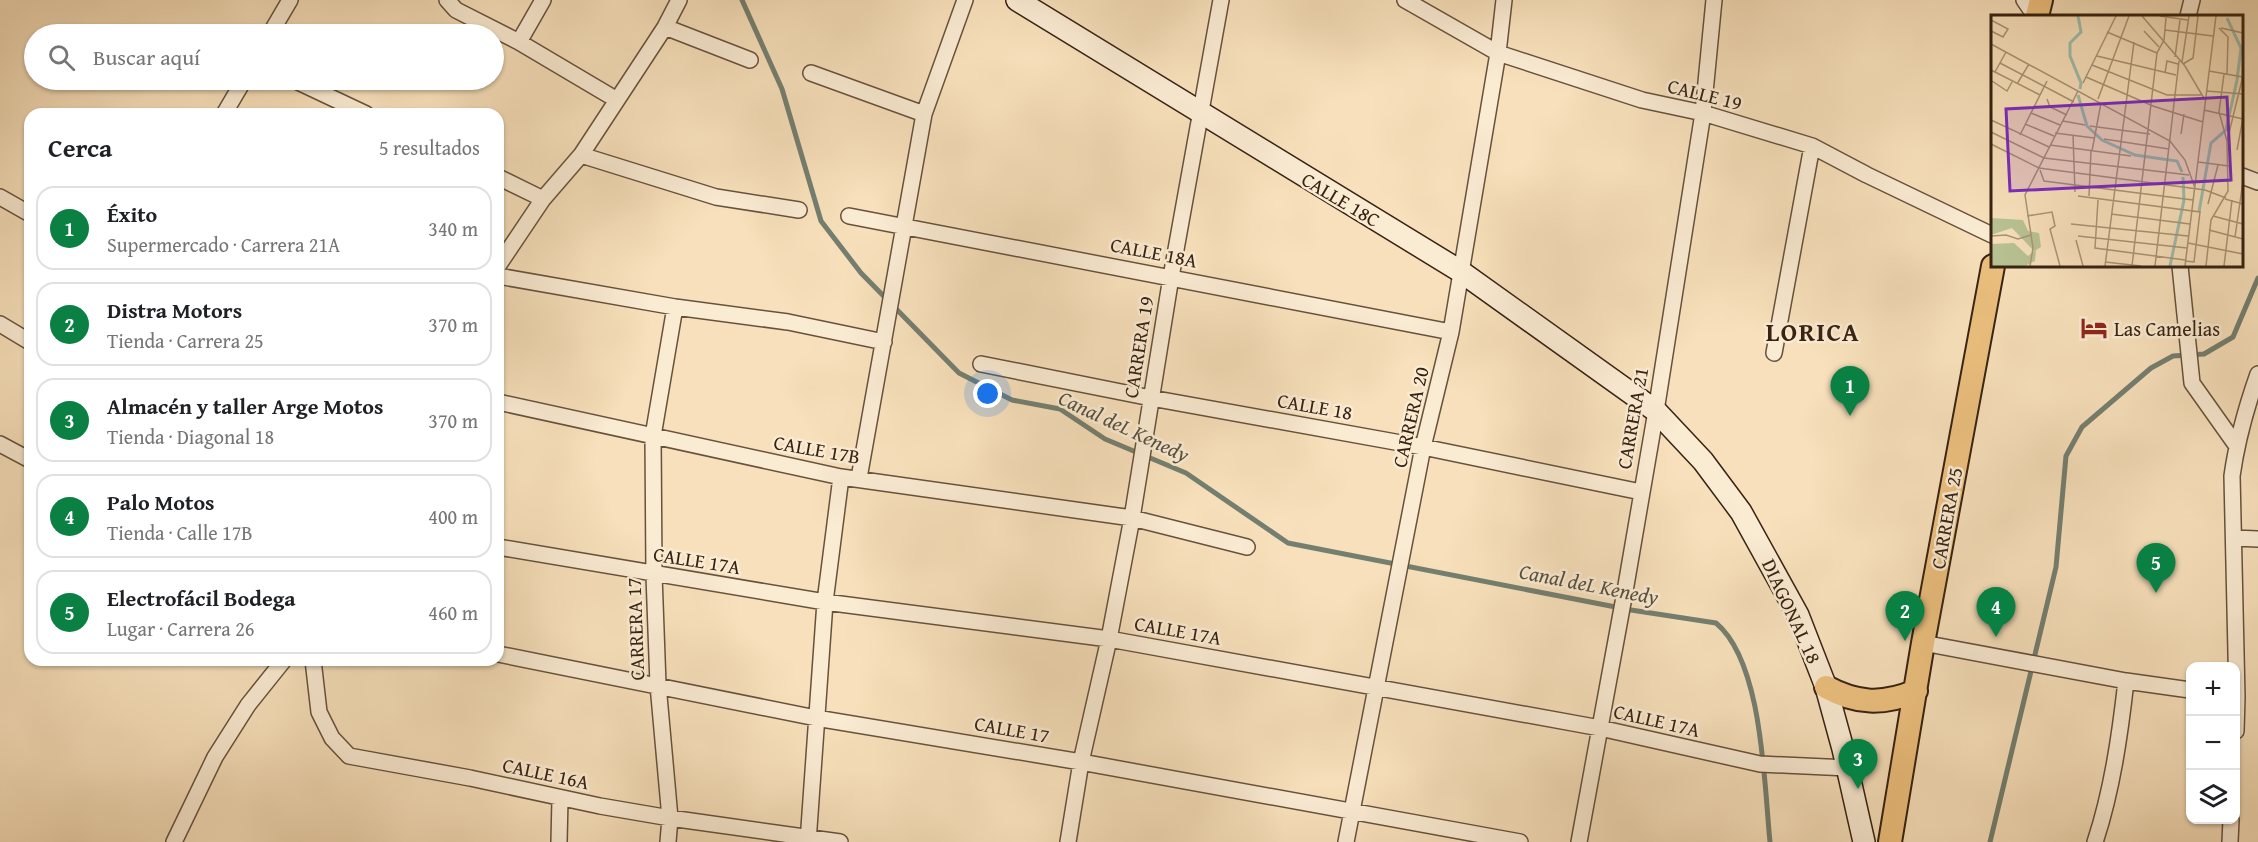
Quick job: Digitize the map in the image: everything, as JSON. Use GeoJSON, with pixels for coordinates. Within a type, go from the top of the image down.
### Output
{"type":"FeatureCollection","features":[{"type":"Feature","properties":{"kind":"main road","name":"CALLE 18C"},"geometry":{"type":"LineString","coordinates":[[1017,0],[1460,271],[1656,411]]}},
{"type":"Feature","properties":{"kind":"main road"},"geometry":{"type":"LineString","coordinates":[[2036,15],[2041,0]]}},
{"type":"Feature","properties":{"kind":"main road","name":"CARRERA 25"},"geometry":{"type":"LineString","coordinates":[[1890,842],[1923,643],[1993,267]]}},
{"type":"Feature","properties":{"kind":"main road","name":"DIAGONAL 18"},"geometry":{"type":"LineString","coordinates":[[1656,411],[1703,461],[1742,512],[1798,615],[1826,687],[1848,768],[1864,842]]}},
{"type":"Feature","properties":{"kind":"main road"},"geometry":{"type":"LineString","coordinates":[[1826,687],[1846,698],[1865,700],[1885,700],[1916,691]]}},
{"type":"Feature","properties":{"kind":"street"},"geometry":{"type":"LineString","coordinates":[[276,24],[290,0]]}},
{"type":"Feature","properties":{"kind":"street"},"geometry":{"type":"LineString","coordinates":[[447,0],[456,10],[484,24]]}},
{"type":"Feature","properties":{"kind":"street"},"geometry":{"type":"LineString","coordinates":[[519,42],[543,0]]}},
{"type":"Feature","properties":{"kind":"street"},"geometry":{"type":"LineString","coordinates":[[504,257],[543,199],[581,155],[665,27],[679,0]]}},
{"type":"Feature","properties":{"kind":"street"},"geometry":{"type":"LineString","coordinates":[[859,478],[924,114],[965,0]]}},
{"type":"Feature","properties":{"kind":"street","name":"CARRERA 19"},"geometry":{"type":"LineString","coordinates":[[1068,842],[1080,762],[1109,639],[1132,518],[1171,277],[1221,0]]}},
{"type":"Feature","properties":{"kind":"street","name":"CALLE 19"},"geometry":{"type":"LineString","coordinates":[[1405,0],[1498,52],[1642,100],[1703,113],[1812,146],[1867,176],[1991,235]]}},
{"type":"Feature","properties":{"kind":"street","name":"CARRERA 20"},"geometry":{"type":"LineString","coordinates":[[1346,842],[1424,447],[1451,332],[1498,52],[1504,0]]}},
{"type":"Feature","properties":{"kind":"street","name":"CARRERA 21"},"geometry":{"type":"LineString","coordinates":[[1579,842],[1656,411],[1703,113],[1714,0]]}},
{"type":"Feature","properties":{"kind":"street"},"geometry":{"type":"LineString","coordinates":[[2024,0],[2035,15]]}},
{"type":"Feature","properties":{"kind":"street"},"geometry":{"type":"LineString","coordinates":[[2188,15],[2192,0]]}},
{"type":"Feature","properties":{"kind":"street"},"geometry":{"type":"LineString","coordinates":[[665,27],[750,60]]}},
{"type":"Feature","properties":{"kind":"street"},"geometry":{"type":"LineString","coordinates":[[504,34],[617,100]]}},
{"type":"Feature","properties":{"kind":"street"},"geometry":{"type":"LineString","coordinates":[[811,73],[924,114]]}},
{"type":"Feature","properties":{"kind":"street"},"geometry":{"type":"LineString","coordinates":[[228,108],[238,90]]}},
{"type":"Feature","properties":{"kind":"street"},"geometry":{"type":"LineString","coordinates":[[315,90],[353,108]]}},
{"type":"Feature","properties":{"kind":"street"},"geometry":{"type":"LineString","coordinates":[[1774,353],[1812,146]]}},
{"type":"Feature","properties":{"kind":"street"},"geometry":{"type":"LineString","coordinates":[[581,155],[716,197],[799,210]]}},
{"type":"Feature","properties":{"kind":"street"},"geometry":{"type":"LineString","coordinates":[[2243,177],[2258,182]]}},
{"type":"Feature","properties":{"kind":"street"},"geometry":{"type":"LineString","coordinates":[[504,180],[543,199]]}},
{"type":"Feature","properties":{"kind":"street"},"geometry":{"type":"LineString","coordinates":[[0,197],[24,211]]}},
{"type":"Feature","properties":{"kind":"street","name":"CALLE 18A"},"geometry":{"type":"LineString","coordinates":[[849,216],[1451,332]]}},
{"type":"Feature","properties":{"kind":"street"},"geometry":{"type":"LineString","coordinates":[[2180,267],[2192,383],[2236,445]]}},
{"type":"Feature","properties":{"kind":"street"},"geometry":{"type":"LineString","coordinates":[[504,277],[675,307],[788,322],[884,342]]}},
{"type":"Feature","properties":{"kind":"street","name":"CARRERA 17"},"geometry":{"type":"LineString","coordinates":[[668,842],[670,818],[658,685],[653,436],[675,307]]}},
{"type":"Feature","properties":{"kind":"street"},"geometry":{"type":"LineString","coordinates":[[0,324],[24,338]]}},
{"type":"Feature","properties":{"kind":"street","name":"CALLE 18"},"geometry":{"type":"LineString","coordinates":[[981,364],[1151,398],[1424,447],[1641,492]]}},
{"type":"Feature","properties":{"kind":"street"},"geometry":{"type":"LineString","coordinates":[[2236,662],[2232,476],[2244,412],[2258,374]]}},
{"type":"Feature","properties":{"kind":"street","name":"CALLE 17B"},"geometry":{"type":"LineString","coordinates":[[504,403],[841,477],[1132,518],[1247,548]]}},
{"type":"Feature","properties":{"kind":"street"},"geometry":{"type":"LineString","coordinates":[[0,444],[24,457]]}},
{"type":"Feature","properties":{"kind":"street"},"geometry":{"type":"LineString","coordinates":[[808,839],[825,602],[841,477]]}},
{"type":"Feature","properties":{"kind":"street"},"geometry":{"type":"LineString","coordinates":[[2234,538],[2258,539]]}},
{"type":"Feature","properties":{"kind":"street","name":"CALLE 17A"},"geometry":{"type":"LineString","coordinates":[[504,549],[825,602],[1109,639],[1600,728],[1760,764],[1848,768]]}},
{"type":"Feature","properties":{"kind":"street"},"geometry":{"type":"LineString","coordinates":[[1923,643],[2126,681],[2186,689]]}},
{"type":"Feature","properties":{"kind":"street","name":"CALLE 17"},"geometry":{"type":"LineString","coordinates":[[504,655],[816,718],[1080,762],[1520,842]]}},
{"type":"Feature","properties":{"kind":"street"},"geometry":{"type":"LineString","coordinates":[[174,842],[214,757],[248,705],[279,666]]}},
{"type":"Feature","properties":{"kind":"street","name":"CALLE 16A"},"geometry":{"type":"LineString","coordinates":[[315,666],[319,712],[332,738],[349,756],[470,778],[560,799],[670,818],[840,842]]}},
{"type":"Feature","properties":{"kind":"street"},"geometry":{"type":"LineString","coordinates":[[2095,842],[2103,818],[2123,711],[2126,681]]}},
{"type":"Feature","properties":{"kind":"street"},"geometry":{"type":"LineString","coordinates":[[559,842],[560,799]]}},
{"type":"Feature","properties":{"kind":"street"},"geometry":{"type":"LineString","coordinates":[[2230,842],[2231,824]]}},
{"type":"Feature","properties":{"kind":"waterway","name":"Canal deL Kenedy"},"geometry":{"type":"LineString","coordinates":[[742,0],[782,89],[821,221],[861,273],[959,373],[1012,400],[1060,409],[1105,439],[1186,473],[1288,543],[1631,610],[1716,623],[1732,641],[1752,694],[1763,758],[1770,842]]}},
{"type":"Feature","properties":{"kind":"waterway"},"geometry":{"type":"LineString","coordinates":[[1990,842],[2056,567],[2066,456],[2082,427],[2151,368],[2173,356],[2204,354],[2233,337],[2258,278]]}},
{"type":"Feature","properties":{"kind":"place","name":"Las Camelias"},"geometry":{"type":"Point","coordinates":[2094,328]}},
{"type":"Feature","properties":{"kind":"place","name":"Éxito"},"geometry":{"type":"Point","coordinates":[1850,416]}},
{"type":"Feature","properties":{"kind":"place","name":"Electrofácil Bodega"},"geometry":{"type":"Point","coordinates":[2156,593]}},
{"type":"Feature","properties":{"kind":"place","name":"Palo Motos"},"geometry":{"type":"Point","coordinates":[1996,637]}},
{"type":"Feature","properties":{"kind":"place","name":"Distra Motors"},"geometry":{"type":"Point","coordinates":[1905,641]}},
{"type":"Feature","properties":{"kind":"place","name":"Almacén y taller Arge Motos"},"geometry":{"type":"Point","coordinates":[1858,789]}},
{"type":"Feature","properties":{"kind":"district","name":"LORICA"},"geometry":{"type":"Point","coordinates":[1813,331]}}]}
